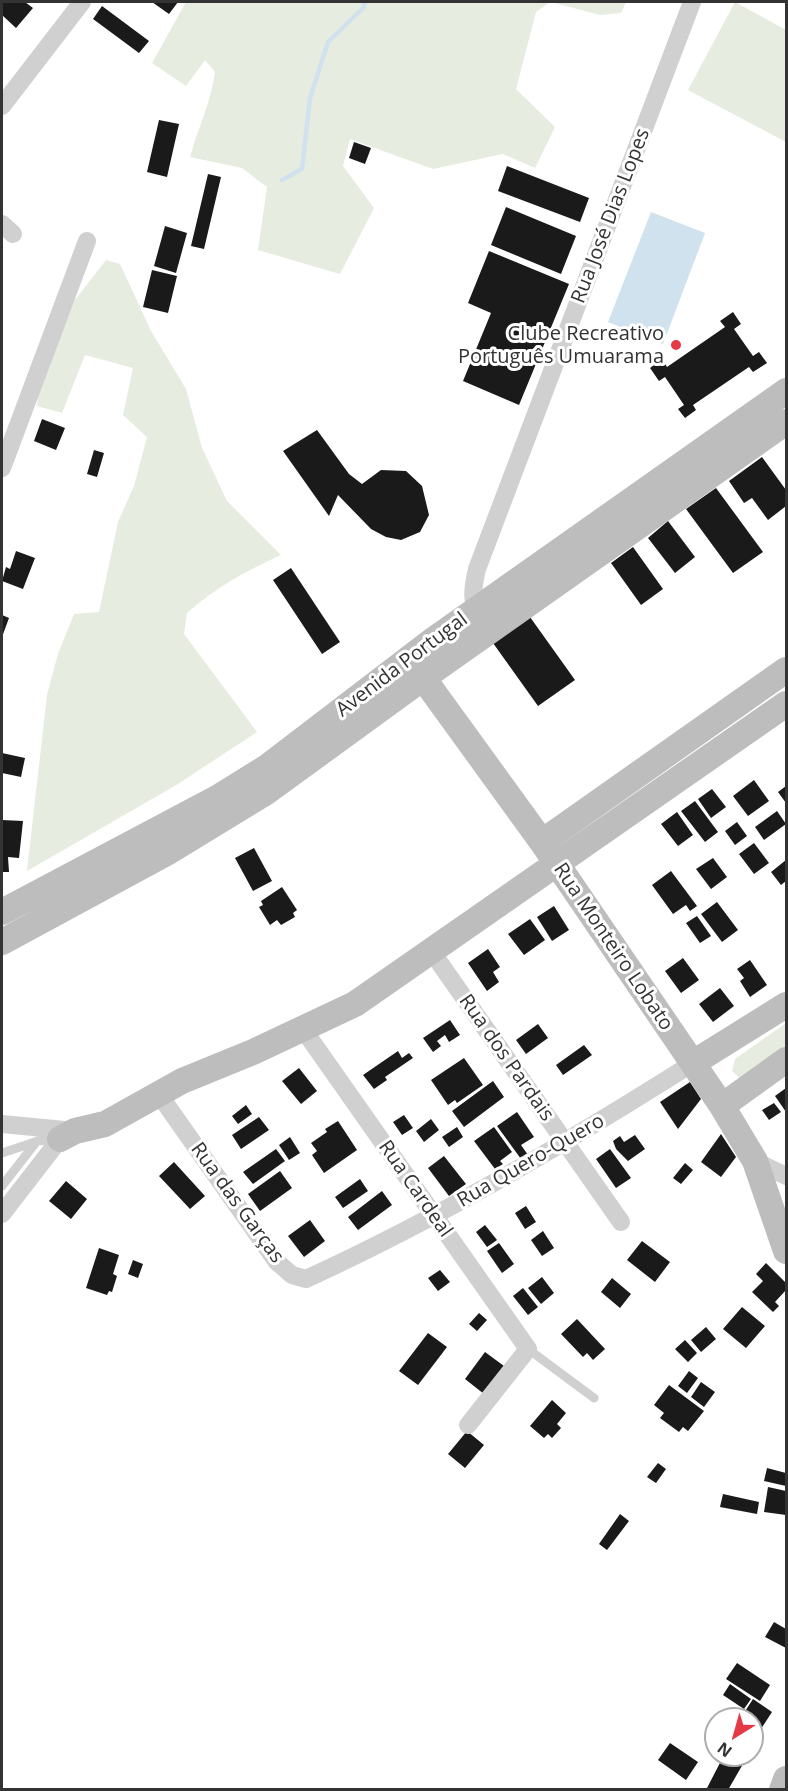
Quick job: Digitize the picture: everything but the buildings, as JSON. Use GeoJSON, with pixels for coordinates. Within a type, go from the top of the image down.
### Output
{"type":"FeatureCollection","features":[{"type":"Feature","properties":{"kind":"main road","name":"Avenida Portugal"},"geometry":{"type":"LineString","coordinates":[[2,912],[216,798],[416,669],[489,632],[655,500],[786,391]]}},
{"type":"Feature","properties":{"kind":"main road","name":"Avenida Portugal"},"geometry":{"type":"LineString","coordinates":[[416,669],[474,610],[786,422]]}},
{"type":"Feature","properties":{"kind":"main road","name":"Rua Monteiro Lobato"},"geometry":{"type":"LineString","coordinates":[[416,669],[542,842],[722,1106],[755,1161],[786,1251]]}},
{"type":"Feature","properties":{"kind":"main road"},"geometry":{"type":"LineString","coordinates":[[2,942],[170,851],[265,793],[416,669]]}},
{"type":"Feature","properties":{"kind":"main road"},"geometry":{"type":"LineString","coordinates":[[542,842],[786,670]]}},
{"type":"Feature","properties":{"kind":"main road"},"geometry":{"type":"LineString","coordinates":[[58,1137],[105,1124],[158,1093],[355,1004],[786,704]]}},
{"type":"Feature","properties":{"kind":"main road"},"geometry":{"type":"LineString","coordinates":[[693,1063],[786,1005]]}},
{"type":"Feature","properties":{"kind":"main road"},"geometry":{"type":"LineString","coordinates":[[722,1106],[786,1060]]}},
{"type":"Feature","properties":{"kind":"main road"},"geometry":{"type":"LineString","coordinates":[[783,1790],[786,1779]]}},
{"type":"Feature","properties":{"kind":"street"},"geometry":{"type":"LineString","coordinates":[[2,106],[82,2]]}},
{"type":"Feature","properties":{"kind":"street","name":"Rua José Dias Lopes"},"geometry":{"type":"LineString","coordinates":[[474,610],[472,591],[477,568],[692,2]]}},
{"type":"Feature","properties":{"kind":"street"},"geometry":{"type":"LineString","coordinates":[[2,468],[87,242]]}},
{"type":"Feature","properties":{"kind":"street"},"geometry":{"type":"LineString","coordinates":[[474,610],[489,632]]}},
{"type":"Feature","properties":{"kind":"street","name":"Rua dos Pardais"},"geometry":{"type":"LineString","coordinates":[[432,952],[621,1222]]}},
{"type":"Feature","properties":{"kind":"street","name":"Rua Cardeal"},"geometry":{"type":"LineString","coordinates":[[303,1029],[528,1348]]}},
{"type":"Feature","properties":{"kind":"street","name":"Rua Quero-Quero"},"geometry":{"type":"LineString","coordinates":[[365,1252],[566,1143],[693,1063]]}},
{"type":"Feature","properties":{"kind":"street","name":"Rua das Garças"},"geometry":{"type":"LineString","coordinates":[[158,1093],[277,1262],[292,1275],[306,1279],[365,1252]]}},
{"type":"Feature","properties":{"kind":"street"},"geometry":{"type":"LineString","coordinates":[[2,1124],[58,1137],[2,1214]]}},
{"type":"Feature","properties":{"kind":"street"},"geometry":{"type":"LineString","coordinates":[[755,1161],[786,1176]]}},
{"type":"Feature","properties":{"kind":"street"},"geometry":{"type":"LineString","coordinates":[[468,1425],[528,1348]]}},
{"type":"Feature","properties":{"kind":"lane"},"geometry":{"type":"LineString","coordinates":[[2,1154],[58,1137]]}},
{"type":"Feature","properties":{"kind":"lane"},"geometry":{"type":"LineString","coordinates":[[2,1186],[58,1137]]}},
{"type":"Feature","properties":{"kind":"lane"},"geometry":{"type":"LineString","coordinates":[[528,1348],[594,1398]]}},
{"type":"Feature","properties":{"kind":"shaded area"},"geometry":{"type":"Polygon","coordinates":[[[186,2],[550,2],[536,12],[516,89],[555,127],[535,168],[503,154],[433,169],[350,139],[343,166],[374,208],[340,274],[258,250],[267,187],[242,168],[190,157],[215,72],[205,60],[186,86],[152,63],[186,2]]]}},
{"type":"Feature","properties":{"kind":"shaded area"},"geometry":{"type":"Polygon","coordinates":[[[551,2],[626,2],[621,13],[600,15],[551,2]]]}},
{"type":"Feature","properties":{"kind":"shaded area"},"geometry":{"type":"Polygon","coordinates":[[[735,2],[786,30],[786,142],[688,90],[735,2]]]}},
{"type":"Feature","properties":{"kind":"shaded area"},"geometry":{"type":"Polygon","coordinates":[[[106,260],[120,264],[151,331],[186,389],[202,448],[227,501],[281,555],[232,580],[209,595],[187,613],[184,634],[257,732],[178,784],[27,871],[47,695],[58,654],[74,614],[99,612],[118,522],[134,486],[147,437],[123,415],[133,368],[85,355],[62,413],[37,406],[39,386],[64,314],[106,260]]]}},
{"type":"Feature","properties":{"kind":"shaded area"},"geometry":{"type":"Polygon","coordinates":[[[786,1023],[786,1051],[742,1080],[732,1071],[735,1059],[786,1023]]]}},
{"type":"Feature","properties":{"kind":"water"},"geometry":{"type":"Polygon","coordinates":[[[651,212],[705,233],[663,344],[608,322],[651,212]]]}},
{"type":"Feature","properties":{"kind":"waterway"},"geometry":{"type":"LineString","coordinates":[[282,180],[302,169],[310,98],[328,42],[364,7],[365,2]]}},
{"type":"Feature","properties":{"kind":"place","name":"Clube Recreativo Português Umuarama"},"geometry":{"type":"Point","coordinates":[676,345]}}]}
